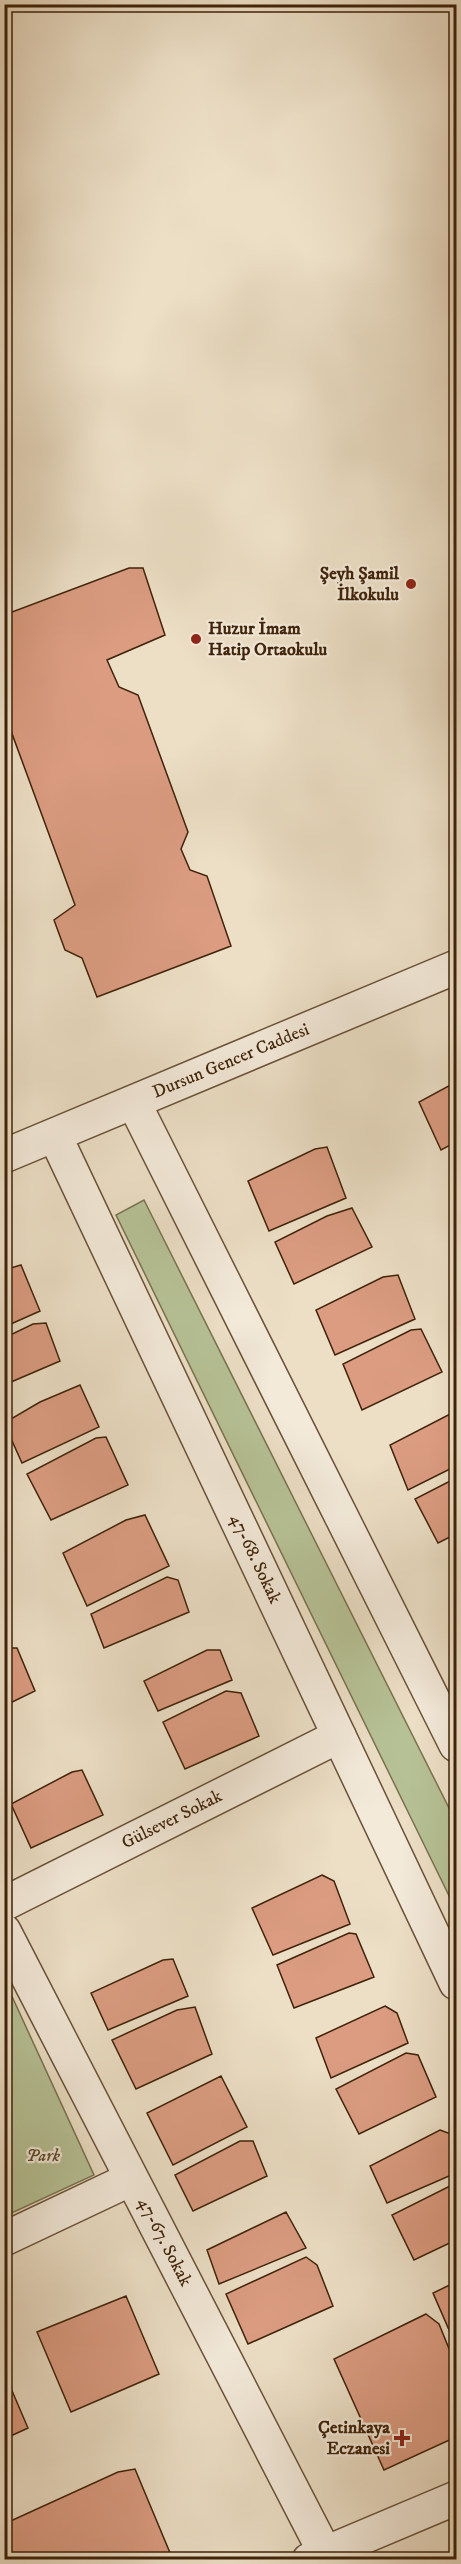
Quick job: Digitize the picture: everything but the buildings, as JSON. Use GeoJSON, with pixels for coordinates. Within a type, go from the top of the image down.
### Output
{"type":"FeatureCollection","features":[{"type":"Feature","properties":{"kind":"street","name":"Dursun Gencer Caddesi"},"geometry":{"type":"LineString","coordinates":[[4,1156],[456,967]]}},
{"type":"Feature","properties":{"kind":"street"},"geometry":{"type":"LineString","coordinates":[[134,1103],[456,1745]]}},
{"type":"Feature","properties":{"kind":"street","name":"47-68. Sokak"},"geometry":{"type":"LineString","coordinates":[[55,1136],[456,1983]]}},
{"type":"Feature","properties":{"kind":"street","name":"Gülsever Sokak"},"geometry":{"type":"LineString","coordinates":[[4,1904],[339,1736]]}},
{"type":"Feature","properties":{"kind":"street","name":"47-67. Sokak"},"geometry":{"type":"LineString","coordinates":[[4,1931],[131,2179],[317,2556]]}},
{"type":"Feature","properties":{"kind":"street"},"geometry":{"type":"LineString","coordinates":[[4,2239],[131,2179]]}},
{"type":"Feature","properties":{"kind":"street"},"geometry":{"type":"LineString","coordinates":[[317,2556],[456,2498]]}},
{"type":"Feature","properties":{"kind":"green space"},"geometry":{"type":"Polygon","coordinates":[[[144,1200],[456,1822],[456,1910],[116,1215],[144,1200]]]}},
{"type":"Feature","properties":{"kind":"green space","name":"Park"},"geometry":{"type":"Polygon","coordinates":[[[4,1979],[94,2175],[5,2216],[4,2216],[4,1979]]]}},
{"type":"Feature","properties":{"kind":"place","name":"Şeyh Şamil İlkokulu"},"geometry":{"type":"Point","coordinates":[411,584]}},
{"type":"Feature","properties":{"kind":"place","name":"Huzur İmam Hatip Ortaokulu"},"geometry":{"type":"Point","coordinates":[196,639]}},
{"type":"Feature","properties":{"kind":"place","name":"Çetinkaya Eczanesi"},"geometry":{"type":"Point","coordinates":[402,2438]}}]}
